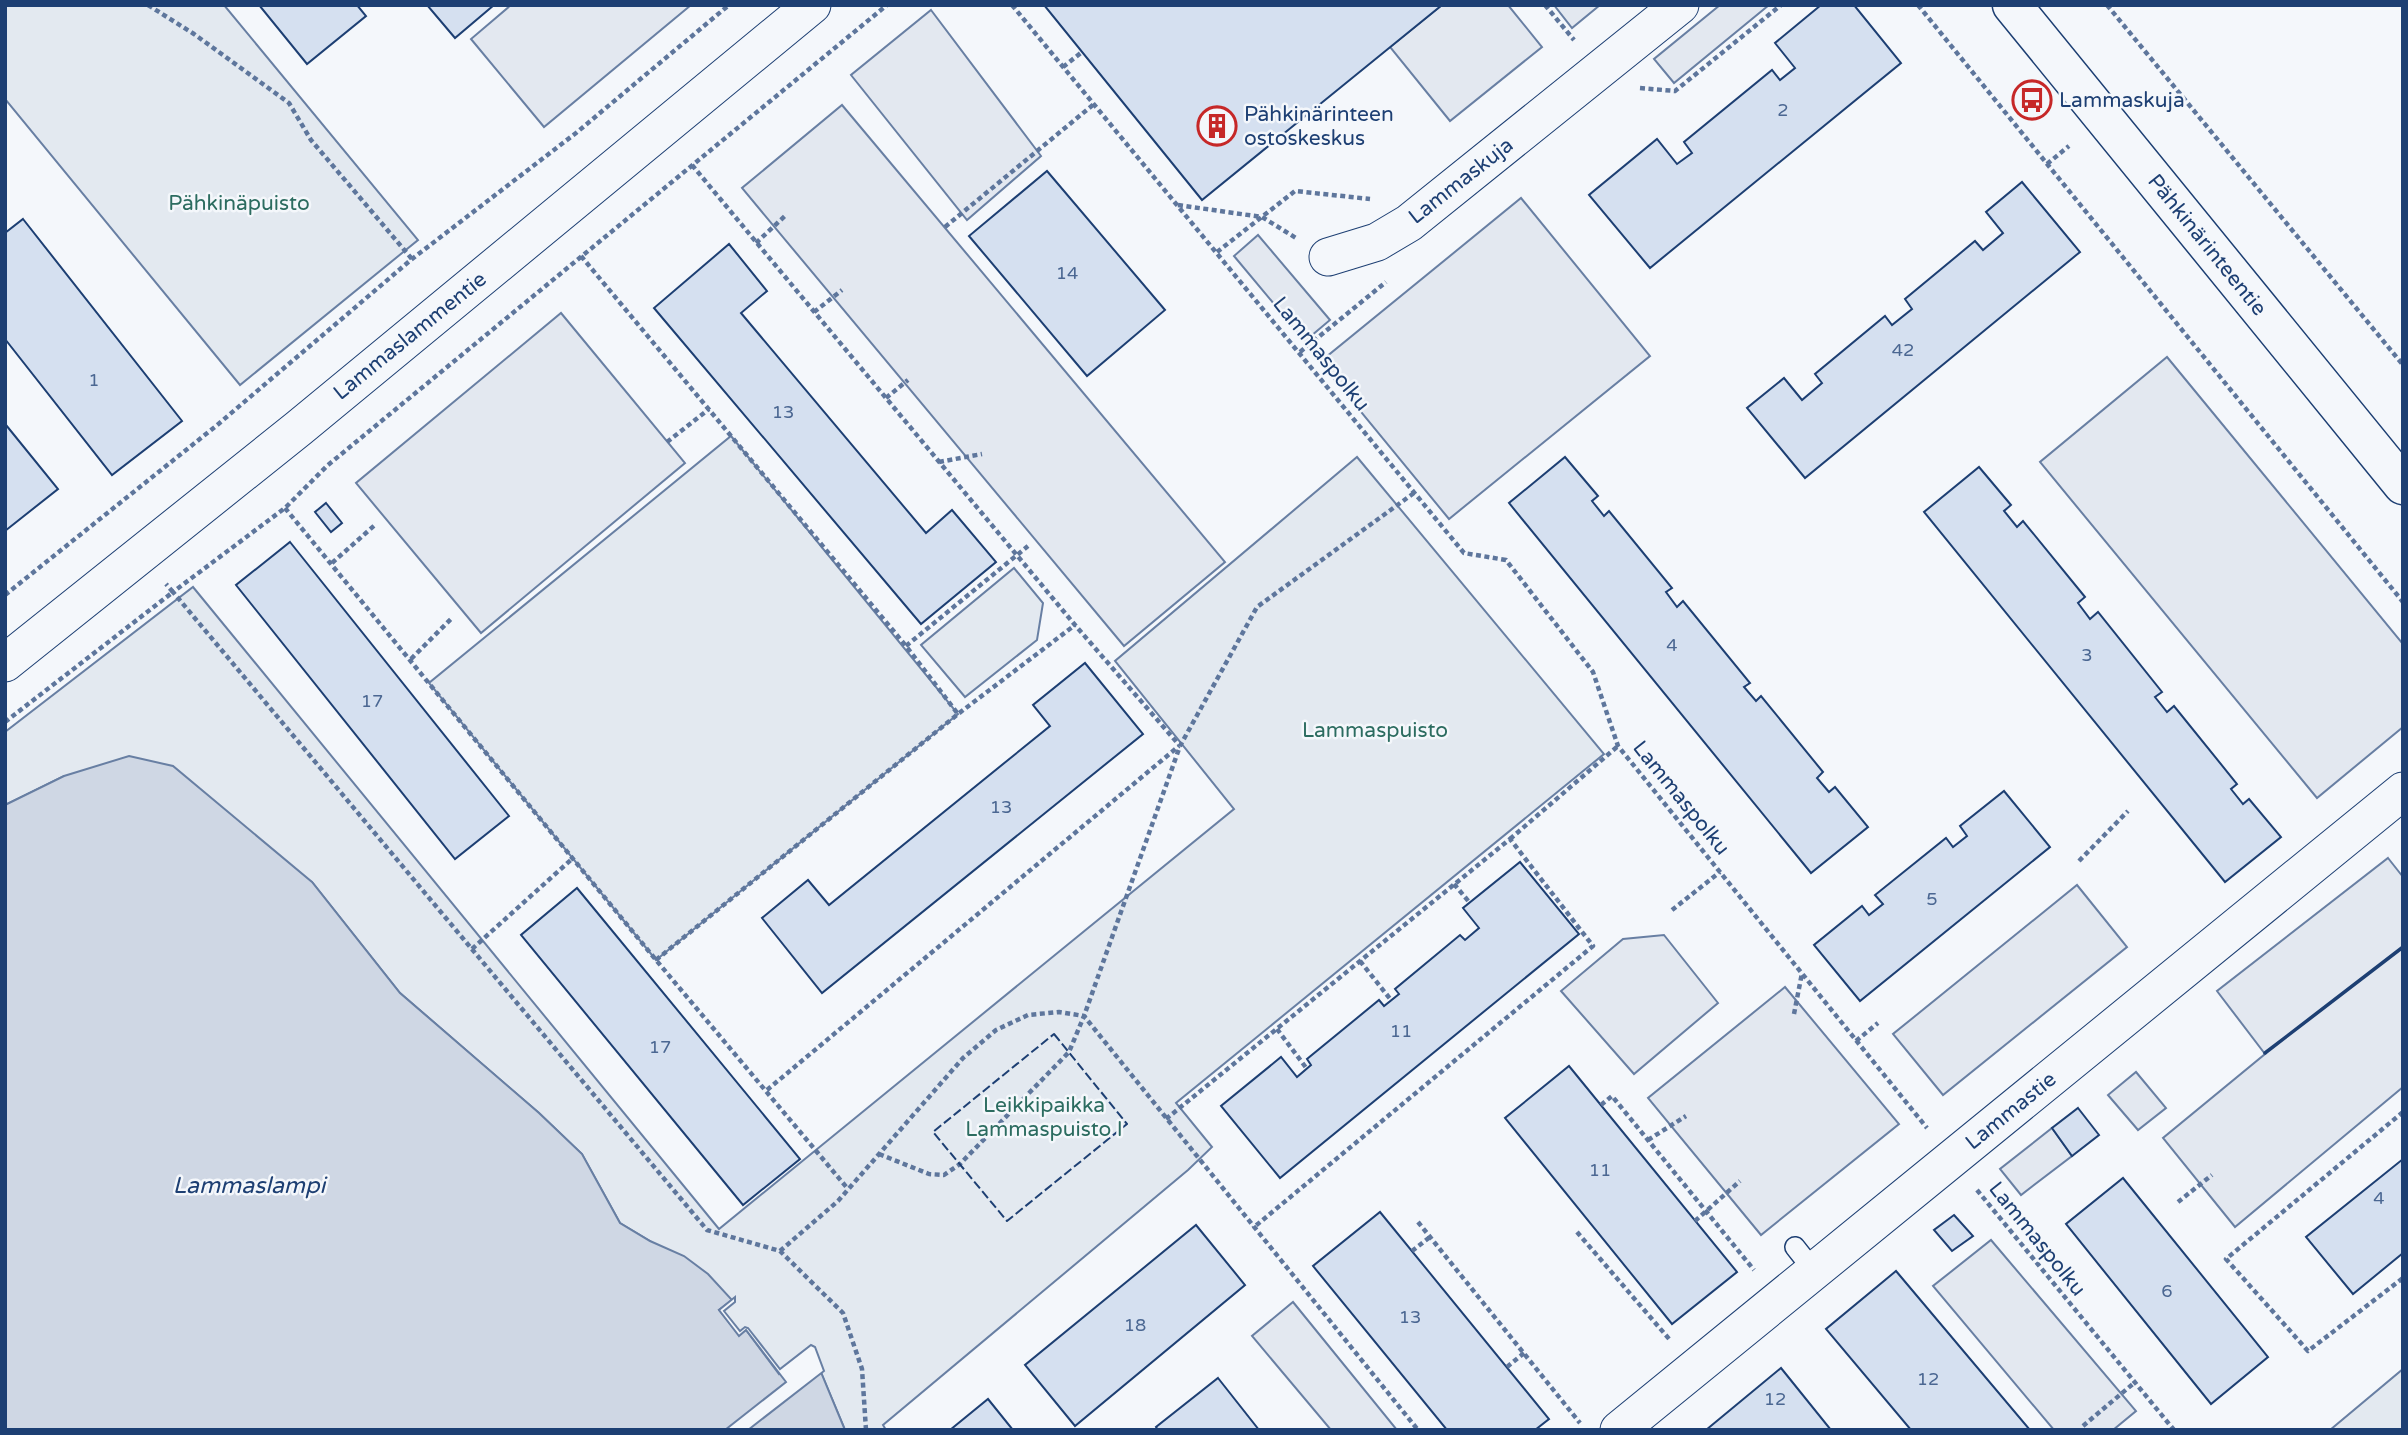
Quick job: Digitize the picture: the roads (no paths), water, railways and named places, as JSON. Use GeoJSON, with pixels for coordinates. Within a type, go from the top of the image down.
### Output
{"type":"FeatureCollection","features":[{"type":"Feature","properties":{"kind":"street","name":"Lammaslammentie"},"geometry":{"type":"LineString","coordinates":[[5,663],[320,411],[812,5]]}},
{"type":"Feature","properties":{"kind":"street","name":"Lammaskuja"},"geometry":{"type":"LineString","coordinates":[[1328,257],[1377,242],[1409,223],[1680,5]]}},
{"type":"Feature","properties":{"kind":"street","name":"Pähkinärinteentie"},"geometry":{"type":"LineString","coordinates":[[2012,5],[2403,485]]}},
{"type":"Feature","properties":{"kind":"street","name":"Lammastie"},"geometry":{"type":"LineString","coordinates":[[1619,1430],[1805,1259],[1952,1159],[2403,791]]}},
{"type":"Feature","properties":{"kind":"water","name":"Lammaslampi"},"geometry":{"type":"Polygon","coordinates":[[[129,756],[173,766],[312,882],[400,993],[539,1113],[582,1154],[620,1223],[650,1241],[684,1256],[708,1274],[732,1300],[719,1310],[739,1335],[746,1330],[779,1374],[811,1348],[845,1430],[5,1430],[5,805],[64,776],[129,756]]]}},
{"type":"Feature","properties":{"kind":"place","name":"Lammaskuja"},"geometry":{"type":"Point","coordinates":[2032,100]}},
{"type":"Feature","properties":{"kind":"place","name":"Pähkinärinteen ostoskeskus"},"geometry":{"type":"Point","coordinates":[1217,126]}},
{"type":"Feature","properties":{"kind":"park label","name":"Pähkinäpuisto"},"geometry":{"type":"Point","coordinates":[239,203]}},
{"type":"Feature","properties":{"kind":"park label","name":"Lammaspuisto"},"geometry":{"type":"Point","coordinates":[1375,730]}},
{"type":"Feature","properties":{"kind":"park label","name":"Leikkipaikka Lammaspuisto I"},"geometry":{"type":"Point","coordinates":[1044,1117]}}]}
